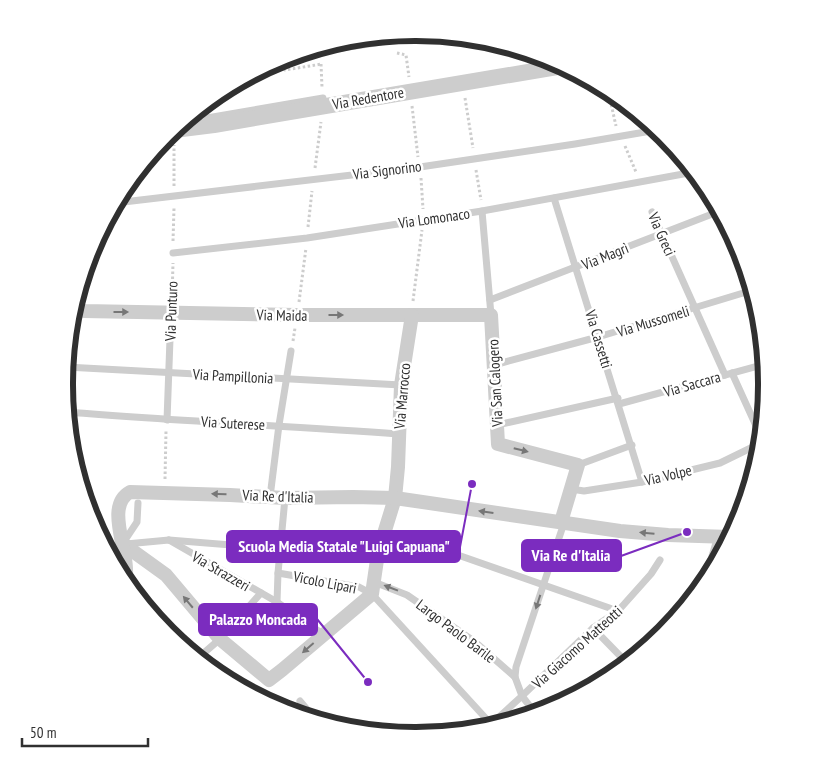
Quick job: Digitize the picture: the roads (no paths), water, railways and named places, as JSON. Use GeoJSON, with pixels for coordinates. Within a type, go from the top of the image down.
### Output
{"type":"FeatureCollection","features":[{"type":"Feature","properties":{"kind":"street","name":"Via Redentore"},"geometry":{"type":"LineString","coordinates":[[188,128],[550,68]]}},
{"type":"Feature","properties":{"kind":"street","name":"Via Maida"},"geometry":{"type":"LineString","coordinates":[[81,310],[297,316],[491,315]]}},
{"type":"Feature","properties":{"kind":"street","name":"Via Marrocco"},"geometry":{"type":"LineString","coordinates":[[373,588],[378,553],[395,498],[401,385],[412,315]]}},
{"type":"Feature","properties":{"kind":"street","name":"Via San Calogero"},"geometry":{"type":"LineString","coordinates":[[491,315],[498,444],[578,465]]}},
{"type":"Feature","properties":{"kind":"street"},"geometry":{"type":"LineString","coordinates":[[563,522],[570,489],[578,465]]}},
{"type":"Feature","properties":{"kind":"street","name":"Via Re d'Italia"},"geometry":{"type":"LineString","coordinates":[[127,568],[117,514],[118,504],[123,496],[130,492],[285,498],[395,498],[658,534],[722,537]]}},
{"type":"Feature","properties":{"kind":"street"},"geometry":{"type":"LineString","coordinates":[[123,544],[166,575],[220,639],[269,680],[373,588]]}},
{"type":"Feature","properties":{"kind":"lane","name":"Via Redentore"},"geometry":{"type":"LineString","coordinates":[[207,118],[323,98]]}},
{"type":"Feature","properties":{"kind":"lane","name":"Via Signorino"},"geometry":{"type":"LineString","coordinates":[[125,203],[429,166],[647,132]]}},
{"type":"Feature","properties":{"kind":"lane","name":"Via Lomonaco"},"geometry":{"type":"LineString","coordinates":[[173,253],[307,238],[482,211],[686,174]]}},
{"type":"Feature","properties":{"kind":"lane","name":"Via Cassetti"},"geometry":{"type":"LineString","coordinates":[[554,198],[642,482]]}},
{"type":"Feature","properties":{"kind":"lane","name":"Via San Calogero"},"geometry":{"type":"LineString","coordinates":[[482,211],[491,315]]}},
{"type":"Feature","properties":{"kind":"lane","name":"Via Greci"},"geometry":{"type":"LineString","coordinates":[[652,212],[695,308],[755,429]]}},
{"type":"Feature","properties":{"kind":"lane","name":"Via Magrì"},"geometry":{"type":"LineString","coordinates":[[490,300],[712,214]]}},
{"type":"Feature","properties":{"kind":"lane","name":"Via Mussomeli"},"geometry":{"type":"LineString","coordinates":[[494,365],[598,338],[746,292]]}},
{"type":"Feature","properties":{"kind":"lane","name":"Via Punturo"},"geometry":{"type":"LineString","coordinates":[[167,420],[170,339]]}},
{"type":"Feature","properties":{"kind":"lane"},"geometry":{"type":"LineString","coordinates":[[270,497],[279,426],[292,351]]}},
{"type":"Feature","properties":{"kind":"lane","name":"Via Saccara"},"geometry":{"type":"LineString","coordinates":[[497,425],[618,401],[758,366]]}},
{"type":"Feature","properties":{"kind":"lane","name":"Via Pampillonia"},"geometry":{"type":"LineString","coordinates":[[73,367],[401,385]]}},
{"type":"Feature","properties":{"kind":"lane","name":"Via Suterese"},"geometry":{"type":"LineString","coordinates":[[74,413],[398,434]]}},
{"type":"Feature","properties":{"kind":"lane","name":"Via Volpe"},"geometry":{"type":"LineString","coordinates":[[570,489],[584,491],[642,482],[720,463],[753,445]]}},
{"type":"Feature","properties":{"kind":"lane"},"geometry":{"type":"LineString","coordinates":[[578,465],[632,446]]}},
{"type":"Feature","properties":{"kind":"lane"},"geometry":{"type":"LineString","coordinates":[[277,602],[285,498]]}},
{"type":"Feature","properties":{"kind":"lane"},"geometry":{"type":"LineString","coordinates":[[123,544],[137,522],[138,503]]}},
{"type":"Feature","properties":{"kind":"lane"},"geometry":{"type":"LineString","coordinates":[[515,677],[516,667],[563,522]]}},
{"type":"Feature","properties":{"kind":"lane"},"geometry":{"type":"LineString","coordinates":[[123,544],[169,540],[280,549]]}},
{"type":"Feature","properties":{"kind":"lane","name":"Via Strazzeri"},"geometry":{"type":"LineString","coordinates":[[169,540],[277,602],[323,634]]}},
{"type":"Feature","properties":{"kind":"lane"},"geometry":{"type":"LineString","coordinates":[[378,553],[455,554],[618,611]]}},
{"type":"Feature","properties":{"kind":"lane","name":"Via Giacomo Matteotti"},"geometry":{"type":"LineString","coordinates":[[500,716],[593,628],[618,611],[651,574],[660,560]]}},
{"type":"Feature","properties":{"kind":"lane","name":"Vicolo Lipari"},"geometry":{"type":"LineString","coordinates":[[278,573],[373,588]]}},
{"type":"Feature","properties":{"kind":"lane","name":"Largo Paolo Barile"},"geometry":{"type":"LineString","coordinates":[[373,588],[407,594],[475,642],[515,677],[522,696],[531,707]]}},
{"type":"Feature","properties":{"kind":"lane","name":"Largo Paolo Barile"},"geometry":{"type":"LineString","coordinates":[[373,588],[484,720]]}},
{"type":"Feature","properties":{"kind":"lane"},"geometry":{"type":"LineString","coordinates":[[204,653],[220,639],[261,593]]}},
{"type":"Feature","properties":{"kind":"lane"},"geometry":{"type":"LineString","coordinates":[[593,628],[622,658]]}},
{"type":"Feature","properties":{"kind":"lane"},"geometry":{"type":"LineString","coordinates":[[300,701],[307,710]]}},
{"type":"Feature","properties":{"kind":"place","name":"Scuola Media Statale \"Luigi Capuana\""},"geometry":{"type":"Point","coordinates":[472,484]}},
{"type":"Feature","properties":{"kind":"place","name":"Via Re d'Italia"},"geometry":{"type":"Point","coordinates":[687,532]}},
{"type":"Feature","properties":{"kind":"place","name":"Palazzo Moncada"},"geometry":{"type":"Point","coordinates":[368,682]}}]}
